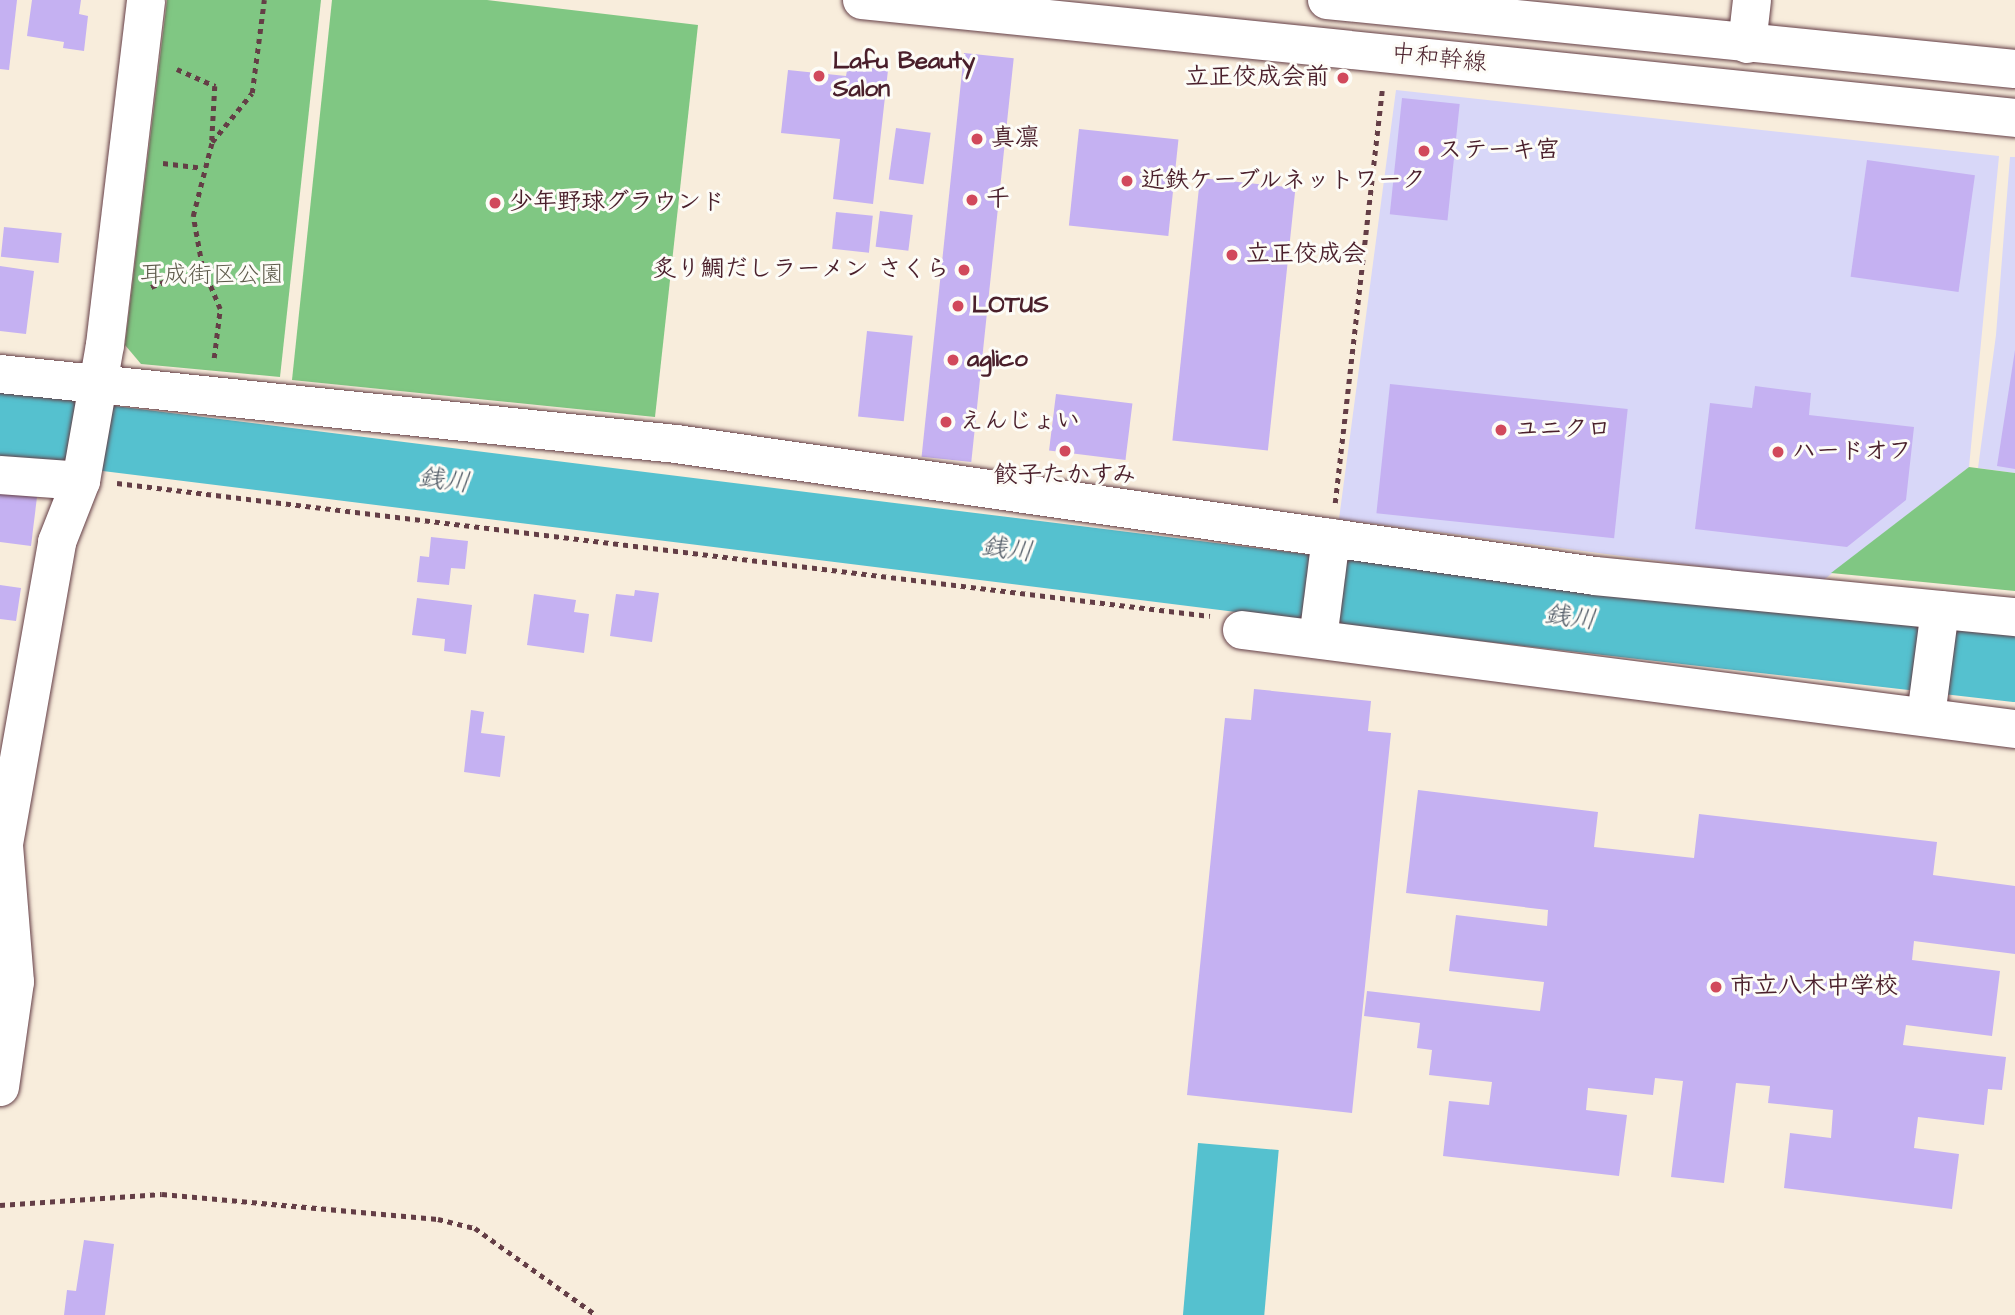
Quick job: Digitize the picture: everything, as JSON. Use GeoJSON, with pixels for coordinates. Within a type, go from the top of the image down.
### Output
{"type":"FeatureCollection","features":[{"type":"Feature","properties":{"kind":"street"},"geometry":{"type":"LineString","coordinates":[[0,1087],[15,982],[4,845],[57,542],[81,475],[111,288],[146,0]]}},
{"type":"Feature","properties":{"kind":"street","name":"中和幹線"},"geometry":{"type":"LineString","coordinates":[[862,0],[2015,118]]}},
{"type":"Feature","properties":{"kind":"street","name":"中和幹線"},"geometry":{"type":"LineString","coordinates":[[1327,0],[2015,69]]}},
{"type":"Feature","properties":{"kind":"street"},"geometry":{"type":"LineString","coordinates":[[1747,44],[1752,0]]}},
{"type":"Feature","properties":{"kind":"street"},"geometry":{"type":"LineString","coordinates":[[0,374],[94,389],[209,394],[676,444],[1330,547],[2015,617]]}},
{"type":"Feature","properties":{"kind":"street"},"geometry":{"type":"LineString","coordinates":[[0,475],[81,475]]}},
{"type":"Feature","properties":{"kind":"street"},"geometry":{"type":"LineString","coordinates":[[1319,630],[1330,547]]}},
{"type":"Feature","properties":{"kind":"street"},"geometry":{"type":"LineString","coordinates":[[1926,716],[1940,610]]}},
{"type":"Feature","properties":{"kind":"street"},"geometry":{"type":"LineString","coordinates":[[1242,630],[1319,630],[2015,729]]}},
{"type":"Feature","properties":{"kind":"path"},"geometry":{"type":"LineString","coordinates":[[212,142],[252,93],[264,0]]}},
{"type":"Feature","properties":{"kind":"path"},"geometry":{"type":"LineString","coordinates":[[175,62],[179,72],[215,86],[212,142],[193,216],[202,266],[220,309],[209,394]]}},
{"type":"Feature","properties":{"kind":"path"},"geometry":{"type":"LineString","coordinates":[[1330,547],[1384,79]]}},
{"type":"Feature","properties":{"kind":"path"},"geometry":{"type":"LineString","coordinates":[[111,288],[154,287],[202,266]]}},
{"type":"Feature","properties":{"kind":"path"},"geometry":{"type":"LineString","coordinates":[[81,475],[1199,615],[1242,630]]}},
{"type":"Feature","properties":{"kind":"path"},"geometry":{"type":"LineString","coordinates":[[0,1205],[162,1194],[438,1219],[475,1228],[596,1315]]}},
{"type":"Feature","properties":{"kind":"shaded area"},"geometry":{"type":"Polygon","coordinates":[[[1396,90],[1999,156],[1969,467],[1821,582],[1339,519],[1396,90]]]}},
{"type":"Feature","properties":{"kind":"shaded area"},"geometry":{"type":"Polygon","coordinates":[[[2010,157],[2015,157],[2015,473],[1978,468],[1996,335],[2010,157]]]}},
{"type":"Feature","properties":{"kind":"green space","name":"耳成街区公園"},"geometry":{"type":"Polygon","coordinates":[[[167,0],[321,0],[280,377],[141,364],[125,345],[167,0]]]}},
{"type":"Feature","properties":{"kind":"green space","name":"少年野球グラウンド"},"geometry":{"type":"Polygon","coordinates":[[[332,0],[487,0],[698,25],[655,417],[292,380],[332,0]]]}},
{"type":"Feature","properties":{"kind":"green space"},"geometry":{"type":"Polygon","coordinates":[[[1969,467],[2015,473],[2015,591],[1831,573],[1969,467]]]}},
{"type":"Feature","properties":{"kind":"water"},"geometry":{"type":"Polygon","coordinates":[[[1198,1143],[1279,1150],[1264,1315],[1183,1315],[1198,1143]]]}},
{"type":"Feature","properties":{"kind":"building"},"geometry":{"type":"Polygon","coordinates":[[[0,0],[17,0],[9,70],[0,69],[0,0]]]}},
{"type":"Feature","properties":{"kind":"building"},"geometry":{"type":"Polygon","coordinates":[[[32,0],[81,0],[79,14],[88,16],[84,51],[63,48],[64,42],[27,36],[32,0]]]}},
{"type":"Feature","properties":{"kind":"building"},"geometry":{"type":"Polygon","coordinates":[[[964,53],[1014,58],[971,462],[922,457],[964,53]]]}},
{"type":"Feature","properties":{"kind":"building"},"geometry":{"type":"Polygon","coordinates":[[[848,65],[888,70],[873,204],[833,199],[840,139],[781,133],[788,70],[846,76],[848,65]]]}},
{"type":"Feature","properties":{"kind":"building"},"geometry":{"type":"Polygon","coordinates":[[[1402,98],[1460,104],[1447,220],[1390,214],[1402,98]]]}},
{"type":"Feature","properties":{"kind":"building"},"geometry":{"type":"Polygon","coordinates":[[[896,128],[931,133],[923,184],[889,179],[896,128]]]}},
{"type":"Feature","properties":{"kind":"building"},"geometry":{"type":"Polygon","coordinates":[[[1079,129],[1178,139],[1168,236],[1069,225],[1079,129]]]}},
{"type":"Feature","properties":{"kind":"building"},"geometry":{"type":"Polygon","coordinates":[[[1867,160],[1975,175],[1959,292],[1851,277],[1867,160]]]}},
{"type":"Feature","properties":{"kind":"building"},"geometry":{"type":"Polygon","coordinates":[[[1200,178],[1295,188],[1268,451],[1172,441],[1200,178]]]}},
{"type":"Feature","properties":{"kind":"building"},"geometry":{"type":"Polygon","coordinates":[[[880,211],[913,215],[908,251],[876,247],[880,211]]]}},
{"type":"Feature","properties":{"kind":"building"},"geometry":{"type":"Polygon","coordinates":[[[836,212],[873,216],[869,253],[832,249],[836,212]]]}},
{"type":"Feature","properties":{"kind":"building"},"geometry":{"type":"Polygon","coordinates":[[[4,227],[62,233],[59,263],[1,257],[4,227]]]}},
{"type":"Feature","properties":{"kind":"building"},"geometry":{"type":"Polygon","coordinates":[[[0,266],[34,271],[26,334],[0,331],[0,266]]]}},
{"type":"Feature","properties":{"kind":"building"},"geometry":{"type":"Polygon","coordinates":[[[867,331],[913,336],[904,421],[858,417],[867,331]]]}},
{"type":"Feature","properties":{"kind":"building"},"geometry":{"type":"Polygon","coordinates":[[[2015,350],[2015,469],[1997,466],[2015,350]]]}},
{"type":"Feature","properties":{"kind":"building"},"geometry":{"type":"Polygon","coordinates":[[[1390,384],[1628,409],[1614,538],[1376,513],[1390,384]]]}},
{"type":"Feature","properties":{"kind":"building"},"geometry":{"type":"Polygon","coordinates":[[[1755,386],[1811,393],[1809,415],[1914,427],[1906,500],[1847,547],[1695,529],[1710,403],[1752,408],[1755,386]]]}},
{"type":"Feature","properties":{"kind":"building"},"geometry":{"type":"Polygon","coordinates":[[[1056,394],[1132,403],[1125,460],[1049,451],[1056,394]]]}},
{"type":"Feature","properties":{"kind":"building"},"geometry":{"type":"Polygon","coordinates":[[[0,493],[37,497],[31,546],[0,542],[0,493]]]}},
{"type":"Feature","properties":{"kind":"building"},"geometry":{"type":"Polygon","coordinates":[[[431,537],[468,541],[465,569],[451,568],[449,585],[417,582],[420,556],[429,557],[431,537]]]}},
{"type":"Feature","properties":{"kind":"building"},"geometry":{"type":"Polygon","coordinates":[[[0,585],[21,588],[16,621],[0,619],[0,585]]]}},
{"type":"Feature","properties":{"kind":"building"},"geometry":{"type":"Polygon","coordinates":[[[635,590],[659,593],[652,642],[610,636],[616,594],[634,596],[635,590]]]}},
{"type":"Feature","properties":{"kind":"building"},"geometry":{"type":"Polygon","coordinates":[[[534,594],[576,600],[574,612],[589,614],[584,653],[527,645],[534,594]]]}},
{"type":"Feature","properties":{"kind":"building"},"geometry":{"type":"Polygon","coordinates":[[[417,598],[472,605],[466,654],[444,651],[445,639],[412,635],[417,598]]]}},
{"type":"Feature","properties":{"kind":"building"},"geometry":{"type":"Polygon","coordinates":[[[1254,689],[1371,701],[1368,731],[1391,733],[1352,1113],[1187,1095],[1225,718],[1251,720],[1254,689]]]}},
{"type":"Feature","properties":{"kind":"building"},"geometry":{"type":"Polygon","coordinates":[[[471,710],[484,712],[481,733],[505,736],[500,777],[464,772],[471,710]]]}},
{"type":"Feature","properties":{"kind":"building"},"geometry":{"type":"Polygon","coordinates":[[[1418,790],[1598,812],[1594,847],[1694,858],[1699,814],[1937,842],[1933,875],[2015,886],[2015,954],[1914,941],[1912,960],[2000,971],[1992,1036],[1906,1025],[1903,1045],[2006,1057],[2002,1090],[1988,1089],[1984,1125],[1918,1117],[1914,1148],[1959,1154],[1952,1209],[1784,1188],[1790,1133],[1831,1138],[1833,1110],[1768,1103],[1770,1086],[1736,1083],[1724,1183],[1671,1177],[1683,1081],[1655,1078],[1653,1095],[1588,1088],[1586,1110],[1627,1115],[1619,1176],[1443,1156],[1449,1101],[1489,1105],[1492,1082],[1429,1075],[1432,1050],[1417,1048],[1420,1023],[1364,1016],[1367,991],[1540,1011],[1544,982],[1449,971],[1456,915],[1547,926],[1548,910],[1406,893],[1418,790]]]}},
{"type":"Feature","properties":{"kind":"building"},"geometry":{"type":"Polygon","coordinates":[[[84,1240],[114,1244],[105,1315],[64,1315],[67,1290],[76,1291],[84,1240]]]}},
{"type":"Feature","properties":{"kind":"waterway","name":"銭川"},"geometry":{"type":"LineString","coordinates":[[0,425],[1359,594],[2015,669]]}},
{"type":"Feature","properties":{"kind":"place","name":"Lafu Beauty Salon"},"geometry":{"type":"Point","coordinates":[819,76]}},
{"type":"Feature","properties":{"kind":"place","name":"立正佼成会前"},"geometry":{"type":"Point","coordinates":[1343,78]}},
{"type":"Feature","properties":{"kind":"place","name":"真凛"},"geometry":{"type":"Point","coordinates":[977,139]}},
{"type":"Feature","properties":{"kind":"place","name":"ステーキ宮"},"geometry":{"type":"Point","coordinates":[1424,151]}},
{"type":"Feature","properties":{"kind":"place","name":"近鉄ケーブルネットワーク"},"geometry":{"type":"Point","coordinates":[1127,181]}},
{"type":"Feature","properties":{"kind":"place","name":"千"},"geometry":{"type":"Point","coordinates":[972,200]}},
{"type":"Feature","properties":{"kind":"place","name":"少年野球グラウンド"},"geometry":{"type":"Point","coordinates":[495,203]}},
{"type":"Feature","properties":{"kind":"place","name":"立正佼成会"},"geometry":{"type":"Point","coordinates":[1232,255]}},
{"type":"Feature","properties":{"kind":"place","name":"炙り鯛だしラーメン さくら"},"geometry":{"type":"Point","coordinates":[964,270]}},
{"type":"Feature","properties":{"kind":"place","name":"LOTUS"},"geometry":{"type":"Point","coordinates":[958,306]}},
{"type":"Feature","properties":{"kind":"place","name":"aglico"},"geometry":{"type":"Point","coordinates":[953,360]}},
{"type":"Feature","properties":{"kind":"place","name":"えんじょい"},"geometry":{"type":"Point","coordinates":[946,422]}},
{"type":"Feature","properties":{"kind":"place","name":"ユニクロ"},"geometry":{"type":"Point","coordinates":[1501,430]}},
{"type":"Feature","properties":{"kind":"place","name":"餃子たかすみ"},"geometry":{"type":"Point","coordinates":[1065,451]}},
{"type":"Feature","properties":{"kind":"place","name":"ハードオフ"},"geometry":{"type":"Point","coordinates":[1778,452]}},
{"type":"Feature","properties":{"kind":"place","name":"市立八木中学校"},"geometry":{"type":"Point","coordinates":[1716,987]}}]}
